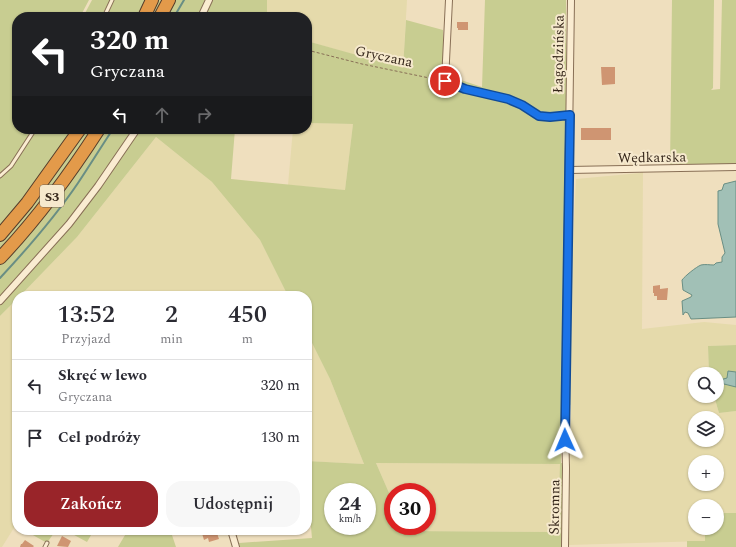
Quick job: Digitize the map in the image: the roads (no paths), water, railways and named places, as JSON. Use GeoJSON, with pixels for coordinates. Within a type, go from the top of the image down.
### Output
{"type":"FeatureCollection","features":[{"type":"Feature","properties":{"kind":"highway"},"geometry":{"type":"LineString","coordinates":[[146,12],[152,0]]}},
{"type":"Feature","properties":{"kind":"highway"},"geometry":{"type":"LineString","coordinates":[[163,12],[169,0]]}},
{"type":"Feature","properties":{"kind":"highway","name":"S3"},"geometry":{"type":"LineString","coordinates":[[0,235],[31,198],[76,134]]}},
{"type":"Feature","properties":{"kind":"highway","name":"S3"},"geometry":{"type":"LineString","coordinates":[[0,258],[62,183],[96,134]]}},
{"type":"Feature","properties":{"kind":"street"},"geometry":{"type":"LineString","coordinates":[[204,12],[209,0]]}},
{"type":"Feature","properties":{"kind":"street"},"geometry":{"type":"LineString","coordinates":[[448,0],[445,81],[465,89],[508,99],[522,105],[539,116],[550,117],[570,115]]}},
{"type":"Feature","properties":{"kind":"street","name":"Łagodzińska"},"geometry":{"type":"LineString","coordinates":[[566,468],[565,425],[571,0]]}},
{"type":"Feature","properties":{"kind":"street"},"geometry":{"type":"LineString","coordinates":[[0,301],[69,224],[98,186],[134,134]]}},
{"type":"Feature","properties":{"kind":"street","name":"Wędkarska"},"geometry":{"type":"LineString","coordinates":[[569,170],[736,167]]}},
{"type":"Feature","properties":{"kind":"street","name":"Skromna"},"geometry":{"type":"LineString","coordinates":[[565,547],[566,468]]}},
{"type":"Feature","properties":{"kind":"street"},"geometry":{"type":"LineString","coordinates":[[232,535],[236,547]]}},
{"type":"Feature","properties":{"kind":"lane"},"geometry":{"type":"LineString","coordinates":[[106,12],[112,0]]}},
{"type":"Feature","properties":{"kind":"lane"},"geometry":{"type":"LineString","coordinates":[[0,176],[11,166],[33,134]]}},
{"type":"Feature","properties":{"kind":"lane"},"geometry":{"type":"LineString","coordinates":[[45,547],[47,543]]}},
{"type":"Feature","properties":{"kind":"water"},"geometry":{"type":"Polygon","coordinates":[[[736,181],[736,317],[691,319],[688,313],[685,312],[683,315],[682,301],[691,297],[692,295],[683,290],[682,280],[701,265],[714,265],[722,262],[722,257],[725,253],[718,224],[718,191],[722,190],[724,184],[736,181]]]}},
{"type":"Feature","properties":{"kind":"water"},"geometry":{"type":"Polygon","coordinates":[[[728,371],[736,372],[736,387],[724,384],[724,379],[727,378],[728,371]]]}},
{"type":"Feature","properties":{"kind":"waterway"},"geometry":{"type":"LineString","coordinates":[[177,12],[184,0]]}},
{"type":"Feature","properties":{"kind":"waterway"},"geometry":{"type":"LineString","coordinates":[[0,278],[51,220],[78,183],[110,134]]}}]}
